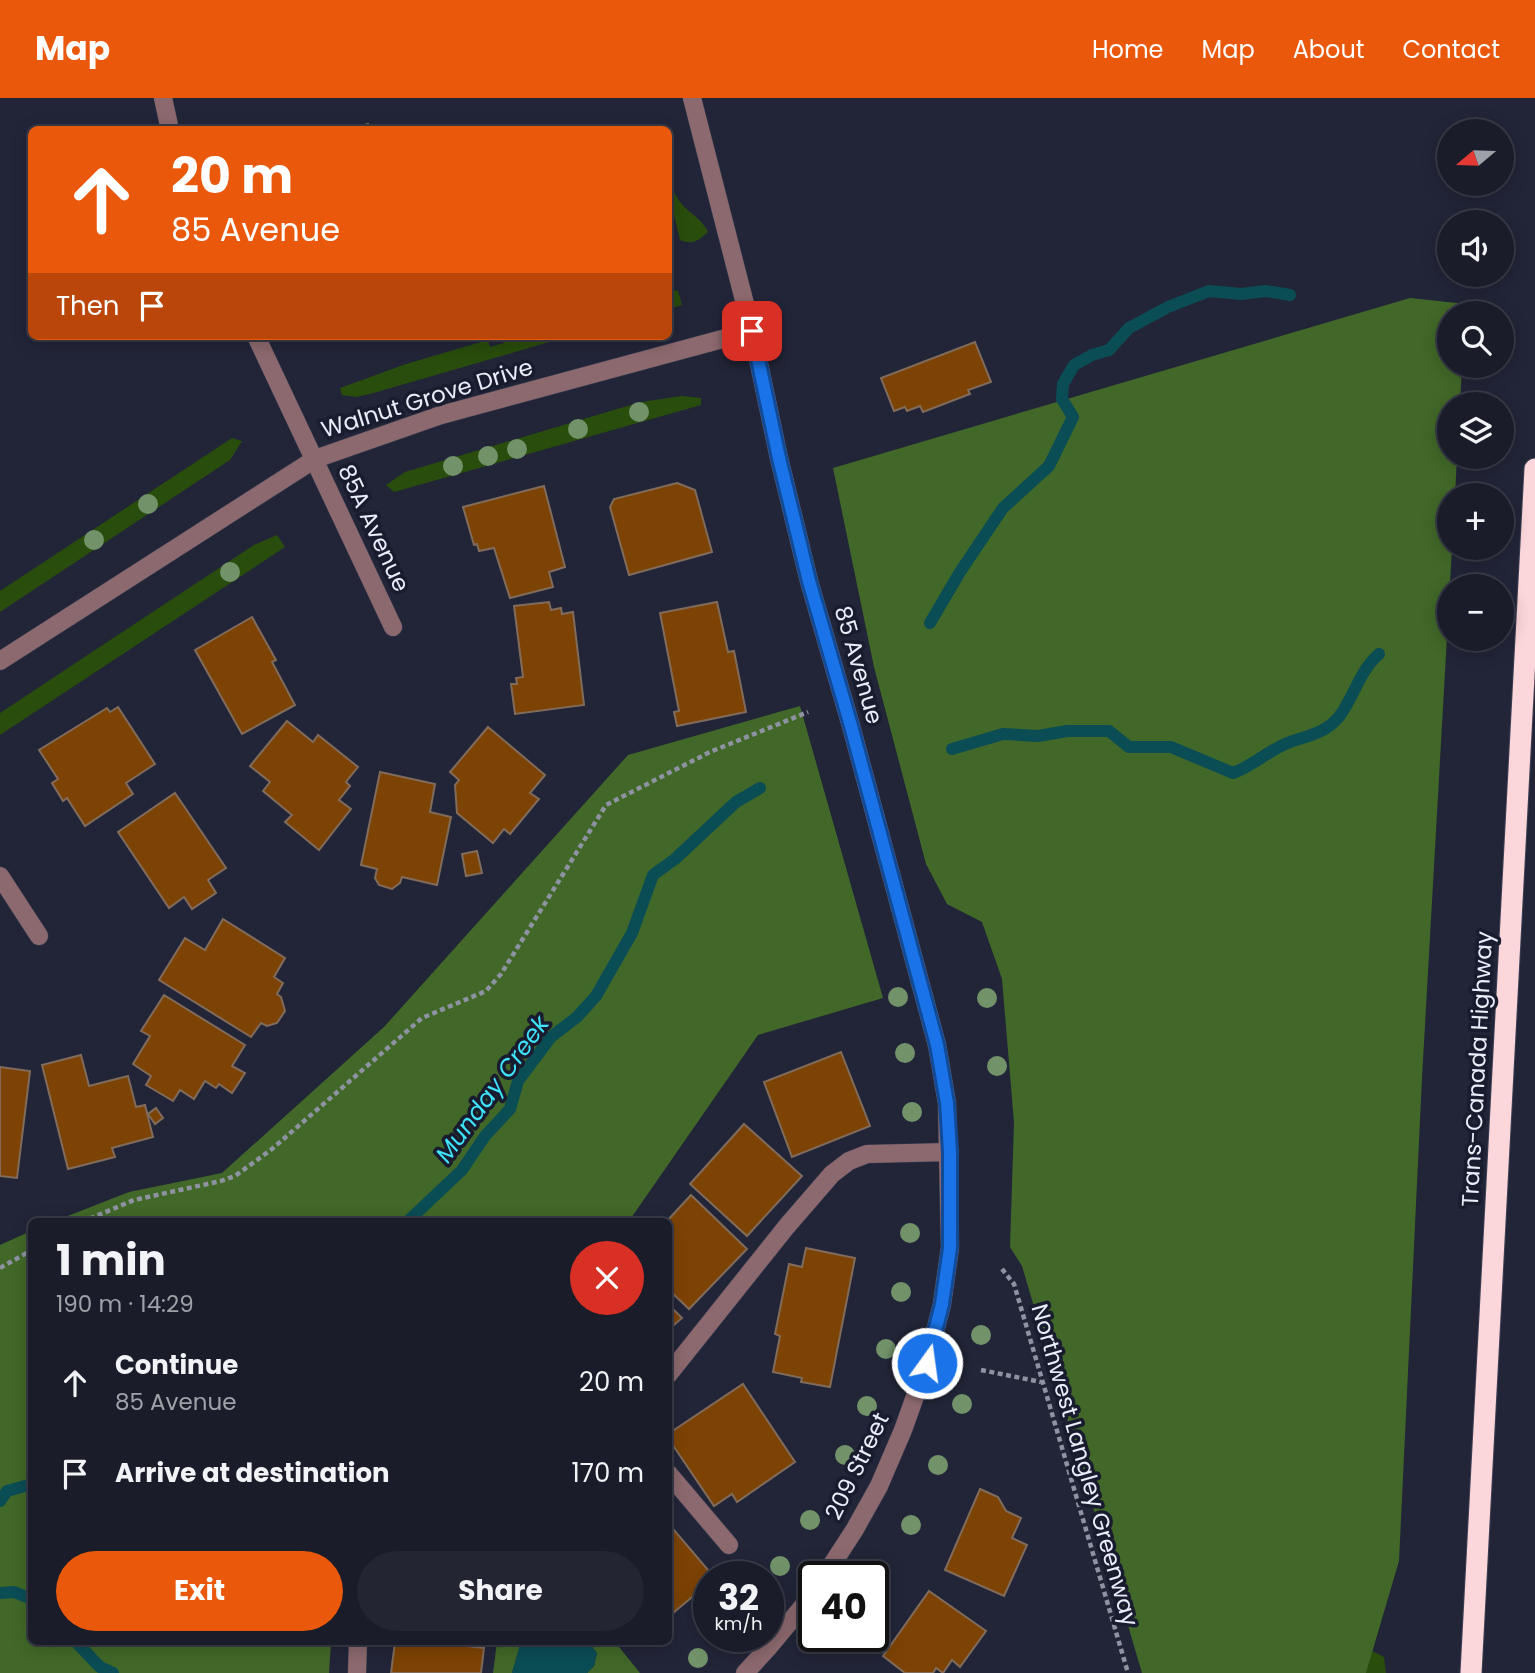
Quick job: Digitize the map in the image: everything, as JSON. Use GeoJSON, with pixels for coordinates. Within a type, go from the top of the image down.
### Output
{"type":"FeatureCollection","features":[{"type":"Feature","properties":{"kind":"highway","name":"Trans-Canada Highway"},"geometry":{"type":"LineString","coordinates":[[1471,1673],[1535,469]]}},
{"type":"Feature","properties":{"kind":"street"},"geometry":{"type":"LineString","coordinates":[[163,98],[169,126]]}},
{"type":"Feature","properties":{"kind":"street","name":"85 Avenue"},"geometry":{"type":"LineString","coordinates":[[692,98],[752,331],[809,581],[937,1045],[947,1103],[950,1248]]}},
{"type":"Feature","properties":{"kind":"street","name":"Walnut Grove Drive"},"geometry":{"type":"LineString","coordinates":[[0,661],[315,459],[441,415],[752,331]]}},
{"type":"Feature","properties":{"kind":"street","name":"85A Avenue"},"geometry":{"type":"LineString","coordinates":[[258,340],[393,627]]}},
{"type":"Feature","properties":{"kind":"street"},"geometry":{"type":"LineString","coordinates":[[0,876],[39,936]]}},
{"type":"Feature","properties":{"kind":"street"},"geometry":{"type":"LineString","coordinates":[[672,1370],[832,1174],[849,1161],[867,1154],[950,1152]]}},
{"type":"Feature","properties":{"kind":"street","name":"209 Street"},"geometry":{"type":"LineString","coordinates":[[834,1561],[879,1486],[903,1430],[927,1363],[942,1304],[950,1248]]}},
{"type":"Feature","properties":{"kind":"street"},"geometry":{"type":"LineString","coordinates":[[672,1478],[729,1545]]}},
{"type":"Feature","properties":{"kind":"street"},"geometry":{"type":"LineString","coordinates":[[745,1673],[798,1611]]}},
{"type":"Feature","properties":{"kind":"street"},"geometry":{"type":"LineString","coordinates":[[357,1673],[358,1645]]}},
{"type":"Feature","properties":{"kind":"path"},"geometry":{"type":"LineString","coordinates":[[91,1218],[134,1200],[235,1176],[272,1149],[422,1018],[486,991],[501,974],[606,805],[710,752],[808,712]]}},
{"type":"Feature","properties":{"kind":"path"},"geometry":{"type":"LineString","coordinates":[[0,1268],[28,1252]]}},
{"type":"Feature","properties":{"kind":"path","name":"Northwest Langley Greenway"},"geometry":{"type":"LineString","coordinates":[[1002,1269],[1014,1284],[1128,1673]]}},
{"type":"Feature","properties":{"kind":"path"},"geometry":{"type":"LineString","coordinates":[[981,1370],[1041,1382]]}},
{"type":"Feature","properties":{"kind":"green space"},"geometry":{"type":"Polygon","coordinates":[[[672,189],[681,203],[705,226],[708,232],[701,238],[688,242],[680,240],[672,207],[672,189]]]}},
{"type":"Feature","properties":{"kind":"green space"},"geometry":{"type":"Polygon","coordinates":[[[672,290],[678,291],[682,305],[672,308],[672,290]]]}},
{"type":"Feature","properties":{"kind":"green space"},"geometry":{"type":"Polygon","coordinates":[[[1410,298],[1438,301],[1437,378],[1461,378],[1461,392],[1437,392],[1437,469],[1456,469],[1456,483],[1437,483],[1437,560],[1451,560],[1451,574],[1437,574],[1437,651],[1446,651],[1399,1561],[1366,1673],[1142,1673],[1022,1266],[1010,1247],[1014,1122],[1002,979],[982,922],[947,904],[926,864],[874,667],[833,468],[1410,298]]]}},
{"type":"Feature","properties":{"kind":"green space"},"geometry":{"type":"Polygon","coordinates":[[[488,340],[490,347],[504,343],[504,340],[556,340],[370,394],[356,397],[342,395],[340,388],[406,364],[488,340]]]}},
{"type":"Feature","properties":{"kind":"green space"},"geometry":{"type":"Polygon","coordinates":[[[682,396],[701,398],[701,405],[394,492],[386,485],[405,472],[641,402],[682,396]]]}},
{"type":"Feature","properties":{"kind":"green space"},"geometry":{"type":"Polygon","coordinates":[[[232,438],[242,441],[230,460],[0,612],[0,591],[232,438]]]}},
{"type":"Feature","properties":{"kind":"green space"},"geometry":{"type":"Polygon","coordinates":[[[277,535],[285,547],[0,735],[0,713],[254,545],[277,535]]]}},
{"type":"Feature","properties":{"kind":"green space"},"geometry":{"type":"Polygon","coordinates":[[[800,706],[883,998],[758,1035],[631,1218],[63,1218],[129,1192],[222,1173],[384,1027],[628,755],[800,706]]]}},
{"type":"Feature","properties":{"kind":"green space"},"geometry":{"type":"Polygon","coordinates":[[[28,1232],[28,1645],[331,1645],[329,1673],[0,1673],[0,1245],[28,1232]]]}},
{"type":"Feature","properties":{"kind":"green space"},"geometry":{"type":"Polygon","coordinates":[[[497,1645],[520,1645],[512,1673],[493,1673],[497,1645]]]}},
{"type":"Feature","properties":{"kind":"green space"},"geometry":{"type":"Polygon","coordinates":[[[590,1645],[617,1645],[640,1673],[587,1673],[594,1666],[597,1653],[590,1645]]]}},
{"type":"Feature","properties":{"kind":"green space"},"geometry":{"type":"Polygon","coordinates":[[[1372,1651],[1384,1657],[1386,1673],[1366,1673],[1372,1651]]]}},
{"type":"Feature","properties":{"kind":"shaded area"},"geometry":{"type":"Polygon","coordinates":[[[520,1645],[590,1645],[597,1653],[594,1666],[587,1673],[512,1673],[520,1645]]]}},
{"type":"Feature","properties":{"kind":"building"},"geometry":{"type":"Polygon","coordinates":[[[975,342],[991,382],[968,390],[970,394],[923,412],[920,406],[907,411],[905,407],[894,411],[881,378],[975,342]]]}},
{"type":"Feature","properties":{"kind":"building"},"geometry":{"type":"Polygon","coordinates":[[[677,483],[695,490],[712,552],[629,575],[610,507],[614,499],[677,483]]]}},
{"type":"Feature","properties":{"kind":"building"},"geometry":{"type":"Polygon","coordinates":[[[544,486],[565,567],[549,572],[553,587],[510,598],[494,548],[479,551],[477,544],[474,545],[463,507],[544,486]]]}},
{"type":"Feature","properties":{"kind":"building"},"geometry":{"type":"Polygon","coordinates":[[[549,602],[551,610],[561,608],[562,614],[573,612],[584,705],[515,714],[511,684],[517,684],[516,678],[523,677],[514,606],[549,602]]]}},
{"type":"Feature","properties":{"kind":"building"},"geometry":{"type":"Polygon","coordinates":[[[717,602],[728,652],[734,651],[746,712],[677,726],[674,712],[679,711],[660,613],[717,602]]]}},
{"type":"Feature","properties":{"kind":"building"},"geometry":{"type":"Polygon","coordinates":[[[252,617],[276,660],[272,662],[295,705],[242,734],[195,650],[252,617]]]}},
{"type":"Feature","properties":{"kind":"building"},"geometry":{"type":"Polygon","coordinates":[[[118,707],[155,764],[126,783],[133,794],[85,826],[67,798],[63,801],[52,783],[58,779],[39,750],[107,708],[110,712],[118,707]]]}},
{"type":"Feature","properties":{"kind":"building"},"geometry":{"type":"Polygon","coordinates":[[[287,721],[313,742],[318,735],[358,767],[346,782],[350,786],[339,800],[351,809],[319,850],[285,822],[292,815],[263,791],[270,782],[250,766],[287,721]]]}},
{"type":"Feature","properties":{"kind":"building"},"geometry":{"type":"Polygon","coordinates":[[[488,727],[545,775],[530,793],[539,799],[510,834],[504,829],[493,843],[457,813],[455,785],[459,780],[450,772],[488,727]]]}},
{"type":"Feature","properties":{"kind":"building"},"geometry":{"type":"Polygon","coordinates":[[[380,772],[435,784],[430,812],[451,817],[437,885],[402,877],[400,883],[392,889],[379,885],[375,878],[377,869],[361,865],[380,772]]]}},
{"type":"Feature","properties":{"kind":"building"},"geometry":{"type":"Polygon","coordinates":[[[175,793],[226,868],[208,880],[216,893],[192,909],[184,897],[169,908],[118,832],[175,793]]]}},
{"type":"Feature","properties":{"kind":"building"},"geometry":{"type":"Polygon","coordinates":[[[477,851],[482,873],[466,876],[462,854],[477,851]]]}},
{"type":"Feature","properties":{"kind":"building"},"geometry":{"type":"Polygon","coordinates":[[[223,919],[285,958],[274,977],[283,983],[277,994],[281,997],[285,1011],[277,1023],[267,1026],[261,1023],[251,1037],[159,980],[185,938],[205,950],[223,919]]]}},
{"type":"Feature","properties":{"kind":"building"},"geometry":{"type":"Polygon","coordinates":[[[164,995],[245,1045],[232,1066],[245,1073],[232,1093],[219,1084],[216,1088],[205,1081],[194,1099],[180,1090],[173,1101],[146,1085],[151,1076],[133,1064],[150,1036],[141,1031],[164,995]]]}},
{"type":"Feature","properties":{"kind":"building"},"geometry":{"type":"Polygon","coordinates":[[[841,1052],[870,1126],[792,1157],[764,1082],[841,1052]]]}},
{"type":"Feature","properties":{"kind":"building"},"geometry":{"type":"Polygon","coordinates":[[[81,1055],[89,1086],[128,1076],[136,1107],[145,1105],[153,1137],[112,1148],[115,1157],[68,1169],[42,1065],[81,1055]]]}},
{"type":"Feature","properties":{"kind":"building"},"geometry":{"type":"Polygon","coordinates":[[[0,1067],[30,1071],[17,1178],[0,1176],[0,1067]]]}},
{"type":"Feature","properties":{"kind":"building"},"geometry":{"type":"Polygon","coordinates":[[[156,1108],[163,1118],[155,1124],[148,1114],[156,1108]]]}},
{"type":"Feature","properties":{"kind":"building"},"geometry":{"type":"Polygon","coordinates":[[[744,1124],[802,1176],[747,1236],[690,1184],[744,1124]]]}},
{"type":"Feature","properties":{"kind":"building"},"geometry":{"type":"Polygon","coordinates":[[[691,1195],[747,1249],[689,1309],[672,1293],[672,1218],[670,1218],[691,1195]]]}},
{"type":"Feature","properties":{"kind":"building"},"geometry":{"type":"Polygon","coordinates":[[[806,1248],[855,1258],[830,1387],[801,1382],[802,1378],[773,1372],[780,1336],[775,1334],[789,1264],[802,1267],[806,1248]]]}},
{"type":"Feature","properties":{"kind":"building"},"geometry":{"type":"Polygon","coordinates":[[[672,1308],[682,1318],[672,1327],[672,1308]]]}},
{"type":"Feature","properties":{"kind":"building"},"geometry":{"type":"Polygon","coordinates":[[[743,1384],[795,1462],[737,1502],[732,1494],[714,1506],[672,1444],[672,1431],[743,1384]]]}},
{"type":"Feature","properties":{"kind":"building"},"geometry":{"type":"Polygon","coordinates":[[[980,1489],[998,1497],[1006,1511],[1021,1518],[1012,1538],[1027,1545],[1004,1596],[945,1570],[980,1489]]]}},
{"type":"Feature","properties":{"kind":"building"},"geometry":{"type":"Polygon","coordinates":[[[672,1528],[700,1561],[693,1561],[693,1596],[672,1614],[672,1528]]]}},
{"type":"Feature","properties":{"kind":"building"},"geometry":{"type":"Polygon","coordinates":[[[929,1591],[986,1631],[960,1667],[952,1660],[943,1673],[936,1668],[933,1673],[905,1673],[883,1656],[889,1652],[889,1648],[929,1591]]]}},
{"type":"Feature","properties":{"kind":"building"},"geometry":{"type":"Polygon","coordinates":[[[395,1645],[458,1645],[484,1648],[481,1673],[391,1673],[395,1645]]]}},
{"type":"Feature","properties":{"kind":"waterway"},"geometry":{"type":"LineString","coordinates":[[930,623],[1003,508],[1049,466],[1073,417],[1062,399],[1063,384],[1074,365],[1092,355],[1109,350],[1129,328],[1168,307],[1209,291],[1241,294],[1266,291],[1290,295]]}},
{"type":"Feature","properties":{"kind":"waterway","name":"Munday Creek"},"geometry":{"type":"LineString","coordinates":[[952,749],[1003,734],[1038,736],[1067,731],[1109,731],[1129,747],[1171,747],[1233,773],[1278,747],[1320,732],[1332,724],[1344,710],[1366,668],[1379,654]]}},
{"type":"Feature","properties":{"kind":"waterway","name":"Munday Creek"},"geometry":{"type":"LineString","coordinates":[[411,1218],[462,1170],[485,1136],[510,1109],[518,1081],[551,1037],[577,1017],[596,996],[632,933],[653,875],[675,859],[736,802],[760,788]]}},
{"type":"Feature","properties":{"kind":"waterway","name":"Munday Creek"},"geometry":{"type":"LineString","coordinates":[[0,1501],[7,1491],[28,1485]]}},
{"type":"Feature","properties":{"kind":"waterway"},"geometry":{"type":"LineString","coordinates":[[0,1593],[14,1592],[28,1597]]}},
{"type":"Feature","properties":{"kind":"waterway"},"geometry":{"type":"LineString","coordinates":[[79,1645],[100,1667],[113,1673]]}},
{"type":"Feature","properties":{"kind":"route"},"geometry":{"type":"LineString","coordinates":[[752,331],[809,581],[937,1045],[947,1103],[950,1248],[942,1304],[927,1363]]}}]}
